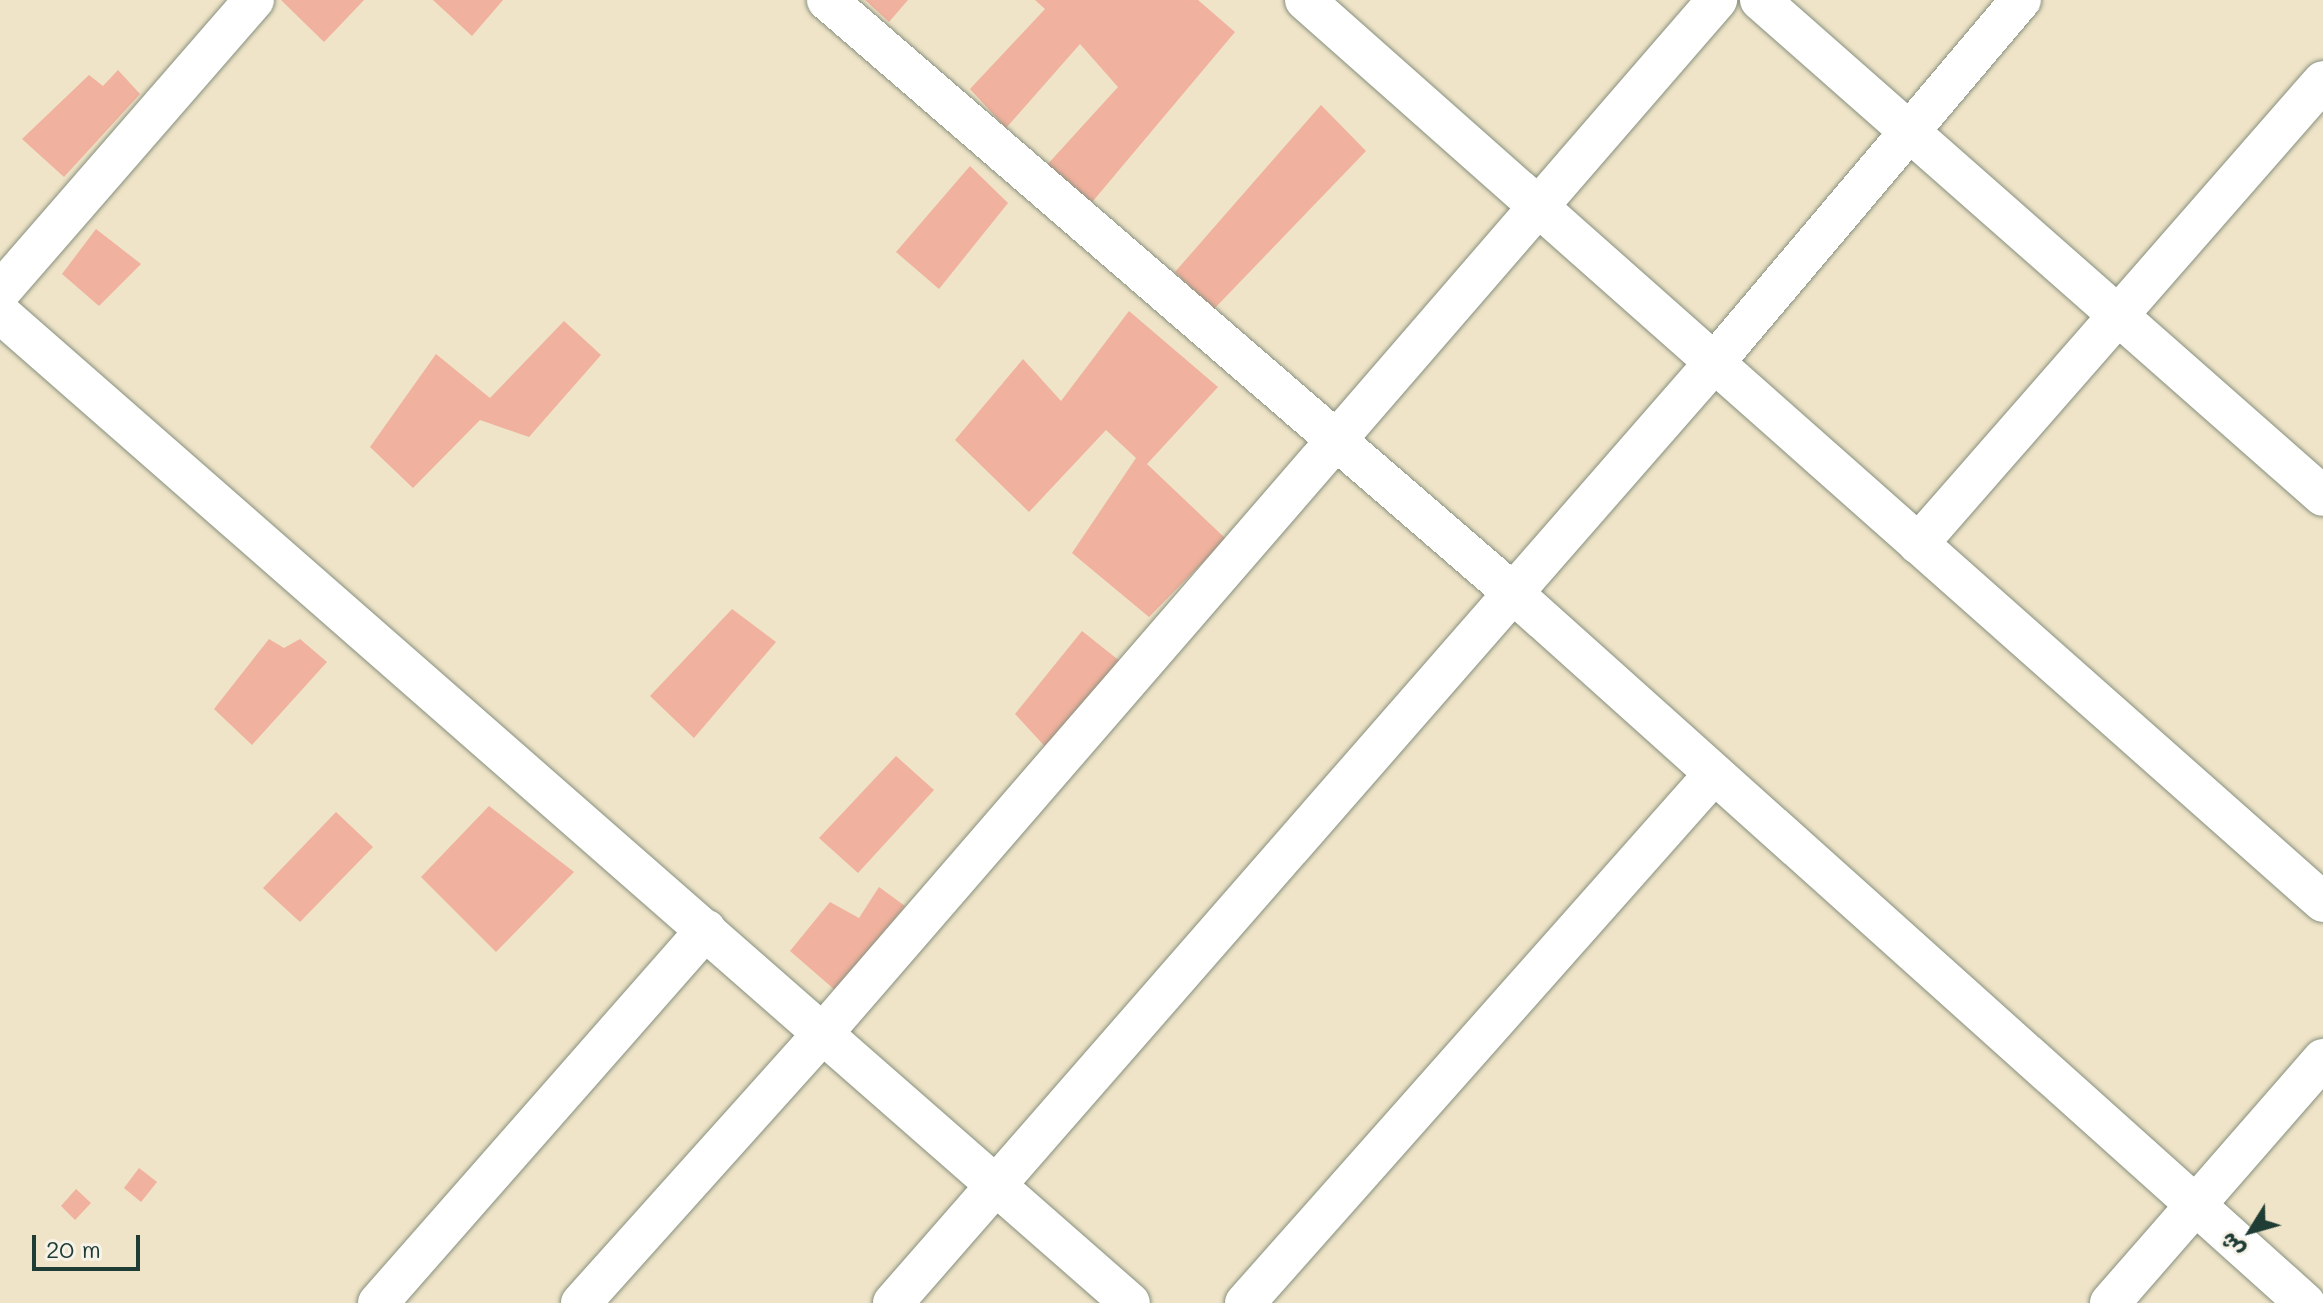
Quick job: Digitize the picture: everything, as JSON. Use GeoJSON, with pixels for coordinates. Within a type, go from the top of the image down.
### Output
{"type":"FeatureCollection","features":[{"type":"Feature","properties":{"kind":"street"},"geometry":{"type":"LineString","coordinates":[[0,292],[254,0]]}},
{"type":"Feature","properties":{"kind":"street"},"geometry":{"type":"LineString","coordinates":[[827,0],[1513,593],[2305,1303]]}},
{"type":"Feature","properties":{"kind":"street"},"geometry":{"type":"LineString","coordinates":[[1305,0],[2323,902]]}},
{"type":"Feature","properties":{"kind":"street"},"geometry":{"type":"LineString","coordinates":[[581,1303],[824,1032],[1717,0]]}},
{"type":"Feature","properties":{"kind":"street"},"geometry":{"type":"LineString","coordinates":[[1760,0],[1908,134],[2323,496]]}},
{"type":"Feature","properties":{"kind":"street"},"geometry":{"type":"LineString","coordinates":[[893,1303],[1713,364],[2021,0]]}},
{"type":"Feature","properties":{"kind":"street"},"geometry":{"type":"LineString","coordinates":[[1918,544],[2323,81]]}},
{"type":"Feature","properties":{"kind":"street"},"geometry":{"type":"LineString","coordinates":[[0,313],[1130,1303]]}},
{"type":"Feature","properties":{"kind":"street"},"geometry":{"type":"LineString","coordinates":[[1245,1303],[1714,774]]}},
{"type":"Feature","properties":{"kind":"street"},"geometry":{"type":"LineString","coordinates":[[381,1302],[706,930]]}},
{"type":"Feature","properties":{"kind":"street"},"geometry":{"type":"LineString","coordinates":[[2110,1303],[2323,1059]]}},
{"type":"Feature","properties":{"kind":"building"},"geometry":{"type":"Polygon","coordinates":[[[281,0],[364,0],[324,42],[281,0]]]}},
{"type":"Feature","properties":{"kind":"building"},"geometry":{"type":"Polygon","coordinates":[[[433,0],[503,0],[472,36],[433,0]]]}},
{"type":"Feature","properties":{"kind":"building"},"geometry":{"type":"Polygon","coordinates":[[[865,0],[908,0],[889,22],[865,0]]]}},
{"type":"Feature","properties":{"kind":"building"},"geometry":{"type":"Polygon","coordinates":[[[1035,0],[1198,0],[1235,32],[1088,207],[1046,166],[1118,87],[1080,44],[1006,128],[970,89],[1045,9],[1035,0]]]}},
{"type":"Feature","properties":{"kind":"building"},"geometry":{"type":"Polygon","coordinates":[[[118,70],[140,94],[64,177],[22,139],[89,75],[103,86],[118,70]]]}},
{"type":"Feature","properties":{"kind":"building"},"geometry":{"type":"Polygon","coordinates":[[[1321,105],[1366,151],[1213,310],[1175,272],[1321,105]]]}},
{"type":"Feature","properties":{"kind":"building"},"geometry":{"type":"Polygon","coordinates":[[[970,166],[1008,203],[939,289],[896,252],[970,166]]]}},
{"type":"Feature","properties":{"kind":"building"},"geometry":{"type":"Polygon","coordinates":[[[96,229],[141,264],[99,306],[62,274],[96,229]]]}},
{"type":"Feature","properties":{"kind":"building"},"geometry":{"type":"Polygon","coordinates":[[[1129,311],[1218,387],[1147,464],[1226,539],[1149,617],[1072,553],[1136,458],[1106,430],[1029,512],[955,440],[1023,359],[1061,401],[1129,311]]]}},
{"type":"Feature","properties":{"kind":"building"},"geometry":{"type":"Polygon","coordinates":[[[564,321],[601,355],[529,437],[480,420],[413,488],[370,447],[436,354],[490,398],[564,321]]]}},
{"type":"Feature","properties":{"kind":"building"},"geometry":{"type":"Polygon","coordinates":[[[732,609],[776,642],[694,738],[650,696],[732,609]]]}},
{"type":"Feature","properties":{"kind":"building"},"geometry":{"type":"Polygon","coordinates":[[[1082,631],[1121,662],[1050,752],[1015,714],[1082,631]]]}},
{"type":"Feature","properties":{"kind":"building"},"geometry":{"type":"Polygon","coordinates":[[[269,639],[284,648],[300,639],[327,662],[252,745],[214,709],[269,639]]]}},
{"type":"Feature","properties":{"kind":"building"},"geometry":{"type":"Polygon","coordinates":[[[896,756],[934,790],[858,873],[819,838],[896,756]]]}},
{"type":"Feature","properties":{"kind":"building"},"geometry":{"type":"Polygon","coordinates":[[[489,806],[574,872],[496,952],[421,877],[489,806]]]}},
{"type":"Feature","properties":{"kind":"building"},"geometry":{"type":"Polygon","coordinates":[[[336,812],[373,847],[300,922],[263,888],[336,812]]]}},
{"type":"Feature","properties":{"kind":"building"},"geometry":{"type":"Polygon","coordinates":[[[879,887],[905,906],[835,990],[790,951],[830,902],[859,918],[879,887]]]}},
{"type":"Feature","properties":{"kind":"building"},"geometry":{"type":"Polygon","coordinates":[[[139,1168],[157,1182],[141,1202],[124,1188],[139,1168]]]}},
{"type":"Feature","properties":{"kind":"building"},"geometry":{"type":"Polygon","coordinates":[[[76,1189],[91,1203],[75,1220],[61,1206],[76,1189]]]}}]}
